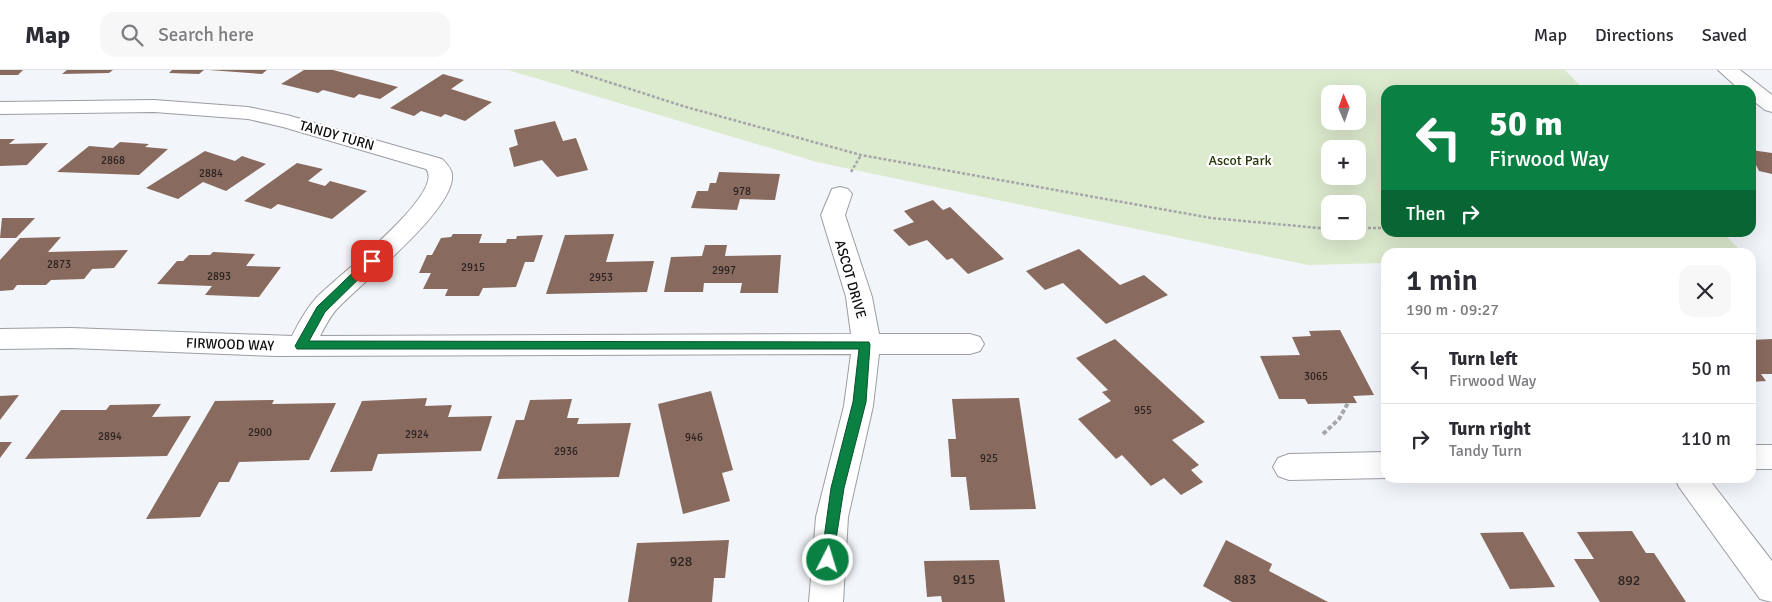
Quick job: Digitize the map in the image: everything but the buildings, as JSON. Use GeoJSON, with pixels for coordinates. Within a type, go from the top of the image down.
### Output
{"type":"FeatureCollection","features":[{"type":"Feature","properties":{"kind":"street"},"geometry":{"type":"LineString","coordinates":[[1728,70],[1746,85]]}},
{"type":"Feature","properties":{"kind":"street"},"geometry":{"type":"LineString","coordinates":[[1756,93],[1772,106]]}},
{"type":"Feature","properties":{"kind":"street","name":"TANDY TURN"},"geometry":{"type":"LineString","coordinates":[[0,108],[154,106],[248,113],[287,121],[434,164],[440,170],[442,178],[432,198],[415,220],[325,306],[316,318],[301,346]]}},
{"type":"Feature","properties":{"kind":"street"},"geometry":{"type":"LineString","coordinates":[[1756,116],[1772,118]]}},
{"type":"Feature","properties":{"kind":"street","name":"ASCOT DRIVE"},"geometry":{"type":"LineString","coordinates":[[826,602],[831,520],[857,415],[862,389],[865,345],[862,311],[842,251],[833,215],[840,194]]}},
{"type":"Feature","properties":{"kind":"street","name":"FIRWOOD WAY"},"geometry":{"type":"LineString","coordinates":[[0,339],[70,338],[301,346],[970,344]]}},
{"type":"Feature","properties":{"kind":"street"},"geometry":{"type":"LineString","coordinates":[[1756,457],[1772,456]]}},
{"type":"Feature","properties":{"kind":"street"},"geometry":{"type":"LineString","coordinates":[[1289,467],[1381,465]]}},
{"type":"Feature","properties":{"kind":"street"},"geometry":{"type":"LineString","coordinates":[[1694,483],[1772,588]]}},
{"type":"Feature","properties":{"kind":"path"},"geometry":{"type":"LineString","coordinates":[[571,70],[686,107],[861,155],[1210,218],[1321,228]]}},
{"type":"Feature","properties":{"kind":"path"},"geometry":{"type":"LineString","coordinates":[[1366,228],[1381,228]]}},
{"type":"Feature","properties":{"kind":"path"},"geometry":{"type":"LineString","coordinates":[[1318,435],[1326,434],[1339,419],[1348,403]]}},
{"type":"Feature","properties":{"kind":"green space","name":"Ascot Park"},"geometry":{"type":"Polygon","coordinates":[[[508,70],[1565,70],[1579,85],[1381,85],[1381,237],[1727,237],[1738,248],[1381,248],[1381,263],[1308,265],[817,162],[508,70]]]}},
{"type":"Feature","properties":{"kind":"route"},"geometry":{"type":"LineString","coordinates":[[372,261],[321,310],[301,346],[865,345],[860,402],[831,520],[828,560]]}}]}
